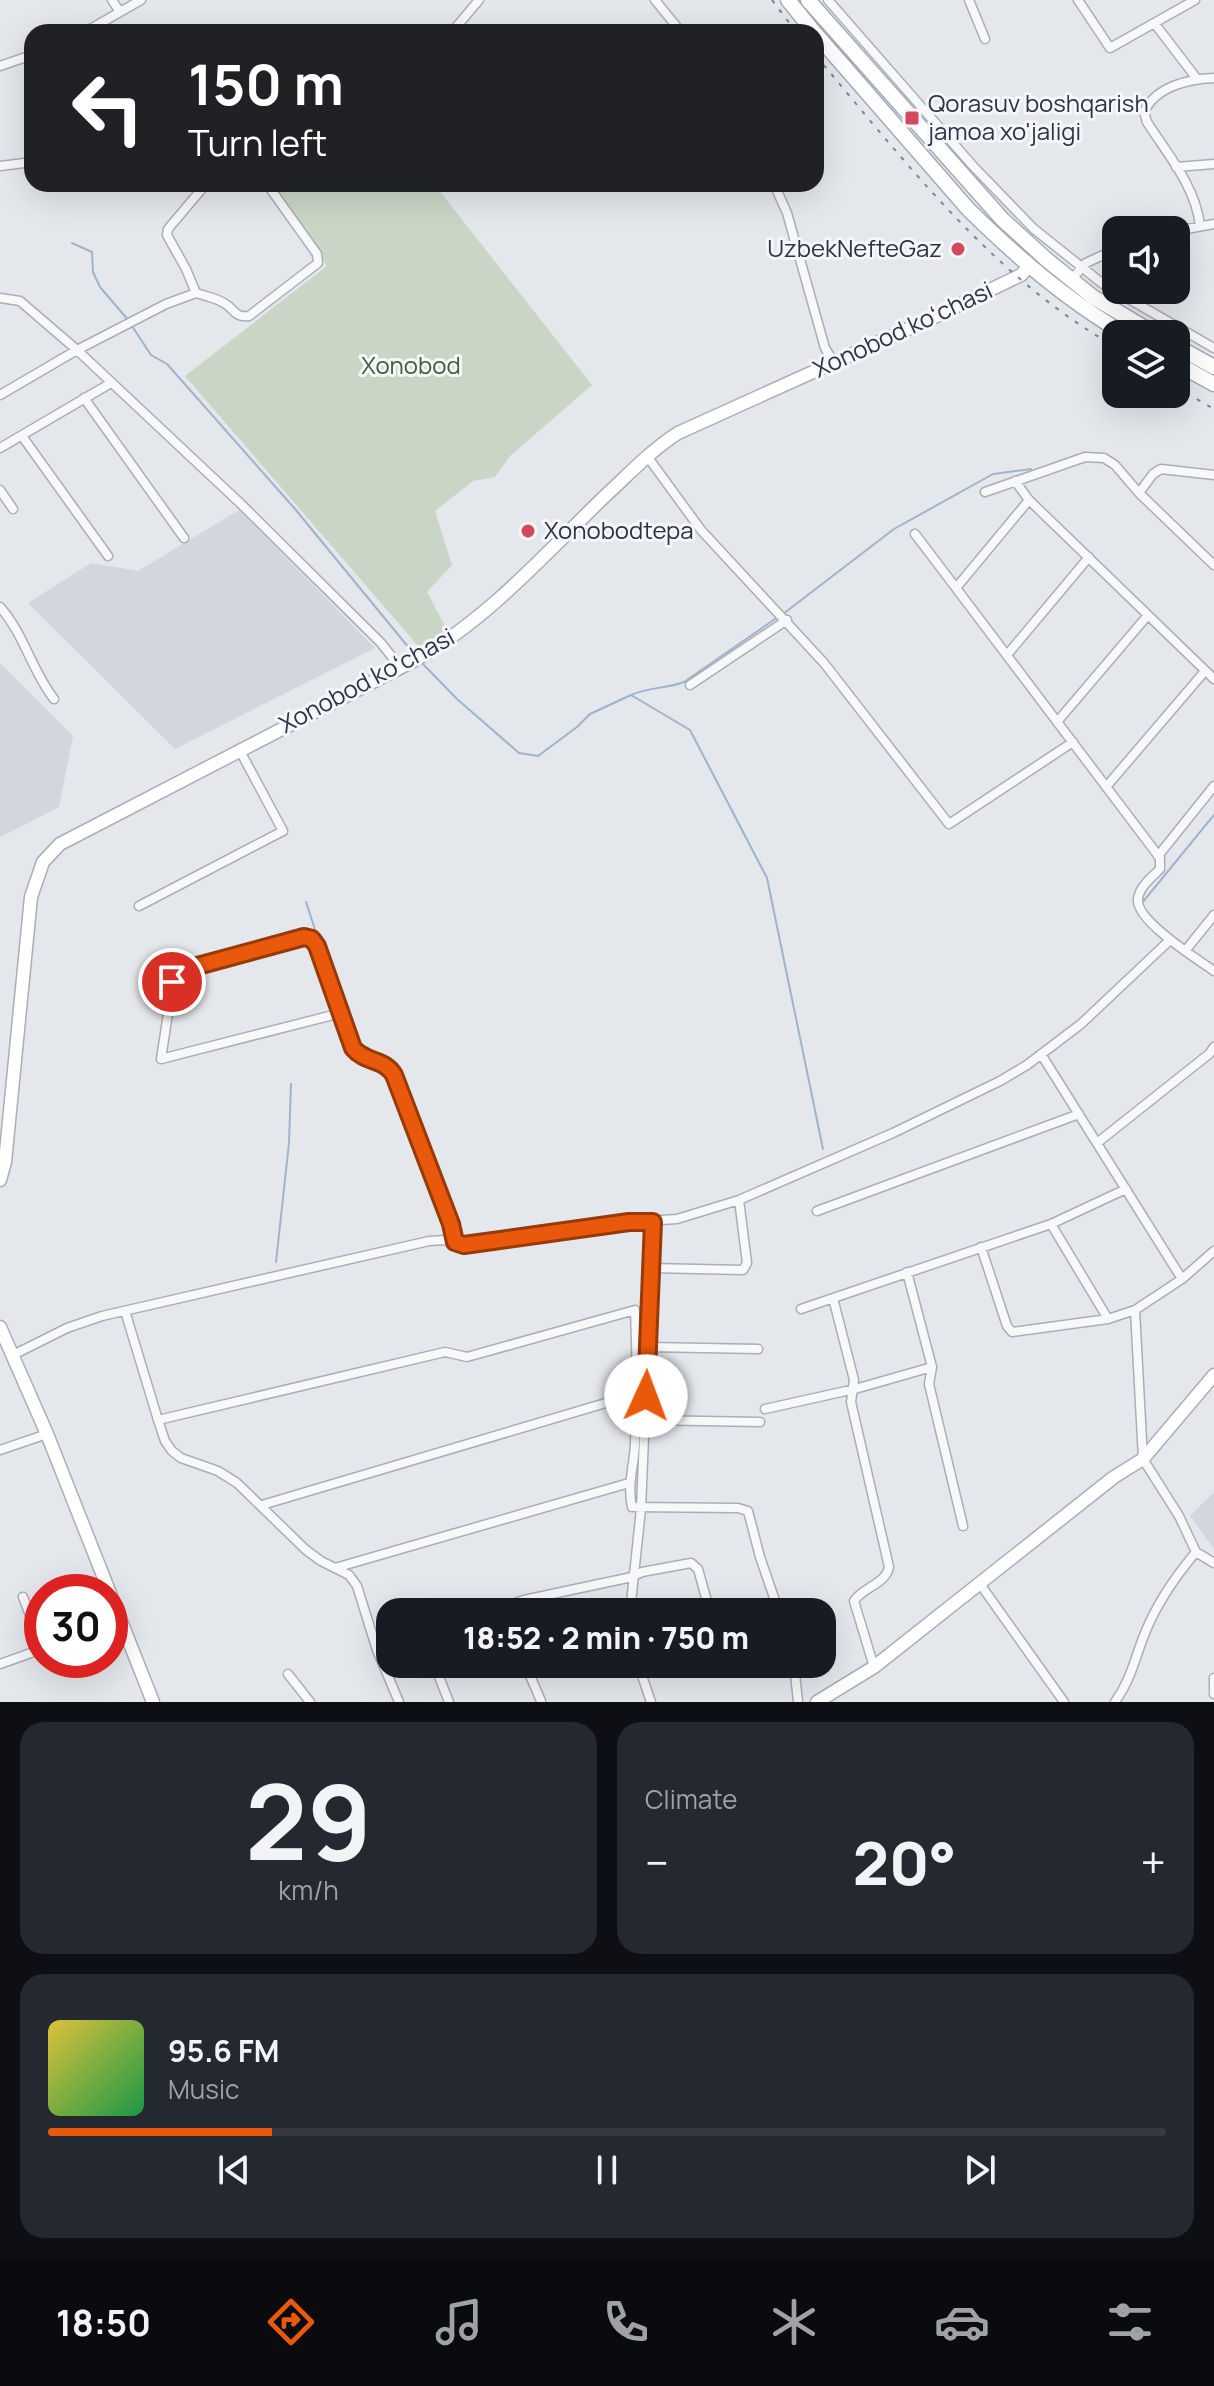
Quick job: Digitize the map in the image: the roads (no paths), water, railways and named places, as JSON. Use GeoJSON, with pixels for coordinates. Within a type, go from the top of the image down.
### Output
{"type":"FeatureCollection","features":[{"type":"Feature","properties":{"kind":"main road"},"geometry":{"type":"LineString","coordinates":[[788,0],[808,24]]}},
{"type":"Feature","properties":{"kind":"main road"},"geometry":{"type":"LineString","coordinates":[[808,0],[990,207],[1040,254],[1066,286],[1108,320]]}},
{"type":"Feature","properties":{"kind":"main road"},"geometry":{"type":"LineString","coordinates":[[824,43],[968,209],[1029,266],[1132,320]]}},
{"type":"Feature","properties":{"kind":"main road"},"geometry":{"type":"LineString","coordinates":[[1029,266],[1040,254]]}},
{"type":"Feature","properties":{"kind":"main road","name":"Xonobod koʻchasi"},"geometry":{"type":"LineString","coordinates":[[0,1180],[5,1162],[19,1037],[29,909],[40,868],[55,848],[418,658],[461,631],[485,612],[647,456],[690,427],[945,312],[1021,275],[1029,266]]}},
{"type":"Feature","properties":{"kind":"main road"},"geometry":{"type":"LineString","coordinates":[[1190,354],[1214,367]]}},
{"type":"Feature","properties":{"kind":"main road"},"geometry":{"type":"LineString","coordinates":[[1190,371],[1214,384]]}},
{"type":"Feature","properties":{"kind":"main road"},"geometry":{"type":"LineString","coordinates":[[0,1327],[47,1434],[98,1574]]}},
{"type":"Feature","properties":{"kind":"main road"},"geometry":{"type":"LineString","coordinates":[[817,1702],[874,1667],[1114,1477],[1143,1459],[1214,1375]]}},
{"type":"Feature","properties":{"kind":"main road"},"geometry":{"type":"LineString","coordinates":[[128,1649],[153,1702]]}},
{"type":"Feature","properties":{"kind":"street"},"geometry":{"type":"LineString","coordinates":[[112,0],[120,12]]}},
{"type":"Feature","properties":{"kind":"street"},"geometry":{"type":"LineString","coordinates":[[99,24],[141,0]]}},
{"type":"Feature","properties":{"kind":"street"},"geometry":{"type":"LineString","coordinates":[[459,24],[479,0]]}},
{"type":"Feature","properties":{"kind":"street"},"geometry":{"type":"LineString","coordinates":[[655,0],[674,24]]}},
{"type":"Feature","properties":{"kind":"street"},"geometry":{"type":"LineString","coordinates":[[828,0],[981,174],[1034,229],[1081,268],[1141,308],[1214,348]]}},
{"type":"Feature","properties":{"kind":"street"},"geometry":{"type":"LineString","coordinates":[[969,0],[985,39]]}},
{"type":"Feature","properties":{"kind":"street"},"geometry":{"type":"LineString","coordinates":[[1078,0],[1110,48],[1195,0]]}},
{"type":"Feature","properties":{"kind":"street"},"geometry":{"type":"LineString","coordinates":[[1155,24],[1197,79]]}},
{"type":"Feature","properties":{"kind":"street"},"geometry":{"type":"LineString","coordinates":[[0,66],[24,58]]}},
{"type":"Feature","properties":{"kind":"street"},"geometry":{"type":"LineString","coordinates":[[1200,226],[1196,201],[1147,122],[1144,112],[1148,104],[1183,81],[1214,78]]}},
{"type":"Feature","properties":{"kind":"street"},"geometry":{"type":"LineString","coordinates":[[0,166],[24,163]]}},
{"type":"Feature","properties":{"kind":"street"},"geometry":{"type":"LineString","coordinates":[[1176,167],[1214,164]]}},
{"type":"Feature","properties":{"kind":"street"},"geometry":{"type":"LineString","coordinates":[[196,293],[167,235],[168,229],[199,192]]}},
{"type":"Feature","properties":{"kind":"street"},"geometry":{"type":"LineString","coordinates":[[0,395],[77,350],[166,304],[196,293],[224,303],[237,316],[243,317],[316,267],[317,254],[273,192]]}},
{"type":"Feature","properties":{"kind":"street"},"geometry":{"type":"LineString","coordinates":[[778,192],[787,213],[825,348],[833,361]]}},
{"type":"Feature","properties":{"kind":"street"},"geometry":{"type":"LineString","coordinates":[[1190,228],[1214,224]]}},
{"type":"Feature","properties":{"kind":"street"},"geometry":{"type":"LineString","coordinates":[[1066,286],[1086,263],[1102,256]]}},
{"type":"Feature","properties":{"kind":"street"},"geometry":{"type":"LineString","coordinates":[[0,298],[20,301],[77,350],[241,504],[381,643],[400,667]]}},
{"type":"Feature","properties":{"kind":"street"},"geometry":{"type":"LineString","coordinates":[[0,448],[111,383]]}},
{"type":"Feature","properties":{"kind":"street"},"geometry":{"type":"LineString","coordinates":[[84,398],[184,538]]}},
{"type":"Feature","properties":{"kind":"street"},"geometry":{"type":"LineString","coordinates":[[22,436],[108,556]]}},
{"type":"Feature","properties":{"kind":"street"},"geometry":{"type":"LineString","coordinates":[[647,456],[701,530],[828,668],[949,824],[1073,742]]}},
{"type":"Feature","properties":{"kind":"street"},"geometry":{"type":"LineString","coordinates":[[985,492],[1095,456],[1115,465],[1139,493],[1214,565]]}},
{"type":"Feature","properties":{"kind":"street"},"geometry":{"type":"LineString","coordinates":[[1139,493],[1153,474],[1161,469],[1214,475]]}},
{"type":"Feature","properties":{"kind":"street"},"geometry":{"type":"LineString","coordinates":[[1015,481],[1029,500],[1214,679]]}},
{"type":"Feature","properties":{"kind":"street"},"geometry":{"type":"LineString","coordinates":[[0,490],[13,509]]}},
{"type":"Feature","properties":{"kind":"street"},"geometry":{"type":"LineString","coordinates":[[956,588],[1029,500]]}},
{"type":"Feature","properties":{"kind":"street"},"geometry":{"type":"LineString","coordinates":[[915,534],[1162,861],[1160,869],[1140,891],[1137,903],[1141,910],[1170,940],[1214,971]]}},
{"type":"Feature","properties":{"kind":"street"},"geometry":{"type":"LineString","coordinates":[[1007,655],[1089,557]]}},
{"type":"Feature","properties":{"kind":"street"},"geometry":{"type":"LineString","coordinates":[[0,607],[54,699]]}},
{"type":"Feature","properties":{"kind":"street"},"geometry":{"type":"LineString","coordinates":[[1057,722],[1148,615]]}},
{"type":"Feature","properties":{"kind":"street"},"geometry":{"type":"LineString","coordinates":[[690,685],[787,620]]}},
{"type":"Feature","properties":{"kind":"street"},"geometry":{"type":"LineString","coordinates":[[1106,787],[1205,671]]}},
{"type":"Feature","properties":{"kind":"street"},"geometry":{"type":"LineString","coordinates":[[139,906],[283,831],[239,749]]}},
{"type":"Feature","properties":{"kind":"street"},"geometry":{"type":"LineString","coordinates":[[1158,856],[1214,786]]}},
{"type":"Feature","properties":{"kind":"street"},"geometry":{"type":"LineString","coordinates":[[1185,951],[1214,915]]}},
{"type":"Feature","properties":{"kind":"street"},"geometry":{"type":"LineString","coordinates":[[341,1013],[161,1059],[174,974],[304,937],[315,942],[357,1053],[386,1064],[394,1075],[451,1224],[455,1242]]}},
{"type":"Feature","properties":{"kind":"street"},"geometry":{"type":"LineString","coordinates":[[13,1355],[67,1328],[125,1311],[429,1241],[464,1245],[629,1222],[653,1222],[687,1217],[739,1200],[893,1133],[1000,1081],[1041,1054],[1115,994],[1170,940]]}},
{"type":"Feature","properties":{"kind":"street"},"geometry":{"type":"LineString","coordinates":[[1097,1143],[1214,1047]]}},
{"type":"Feature","properties":{"kind":"street"},"geometry":{"type":"LineString","coordinates":[[1041,1054],[1182,1279]]}},
{"type":"Feature","properties":{"kind":"street"},"geometry":{"type":"LineString","coordinates":[[817,1211],[1079,1114]]}},
{"type":"Feature","properties":{"kind":"street"},"geometry":{"type":"LineString","coordinates":[[801,1309],[1051,1224],[1126,1189]]}},
{"type":"Feature","properties":{"kind":"street"},"geometry":{"type":"LineString","coordinates":[[650,1268],[743,1270],[747,1263],[739,1200]]}},
{"type":"Feature","properties":{"kind":"street"},"geometry":{"type":"LineString","coordinates":[[631,1598],[641,1509],[653,1222]]}},
{"type":"Feature","properties":{"kind":"street"},"geometry":{"type":"LineString","coordinates":[[1051,1224],[1108,1319]]}},
{"type":"Feature","properties":{"kind":"street"},"geometry":{"type":"LineString","coordinates":[[981,1247],[1007,1326],[1012,1332],[1108,1319],[1135,1310],[1182,1279],[1214,1251]]}},
{"type":"Feature","properties":{"kind":"street"},"geometry":{"type":"LineString","coordinates":[[907,1272],[932,1367],[929,1384],[963,1526]]}},
{"type":"Feature","properties":{"kind":"street"},"geometry":{"type":"LineString","coordinates":[[833,1298],[855,1389],[851,1402],[889,1567],[885,1578],[858,1594],[854,1601],[874,1667]]}},
{"type":"Feature","properties":{"kind":"street"},"geometry":{"type":"LineString","coordinates":[[158,1420],[445,1352],[467,1357],[649,1306]]}},
{"type":"Feature","properties":{"kind":"street"},"geometry":{"type":"LineString","coordinates":[[635,1310],[635,1448],[629,1483],[632,1507],[738,1508],[748,1511],[774,1598]]}},
{"type":"Feature","properties":{"kind":"street"},"geometry":{"type":"LineString","coordinates":[[1135,1310],[1143,1459],[1179,1516],[1196,1552],[1214,1563]]}},
{"type":"Feature","properties":{"kind":"street"},"geometry":{"type":"LineString","coordinates":[[125,1311],[165,1441],[181,1458],[218,1471],[237,1483],[306,1550],[349,1575],[357,1586],[376,1647]]}},
{"type":"Feature","properties":{"kind":"street"},"geometry":{"type":"LineString","coordinates":[[648,1347],[758,1349]]}},
{"type":"Feature","properties":{"kind":"street"},"geometry":{"type":"LineString","coordinates":[[765,1409],[855,1389],[932,1367]]}},
{"type":"Feature","properties":{"kind":"street"},"geometry":{"type":"LineString","coordinates":[[262,1505],[636,1394]]}},
{"type":"Feature","properties":{"kind":"street"},"geometry":{"type":"LineString","coordinates":[[645,1420],[760,1422]]}},
{"type":"Feature","properties":{"kind":"street"},"geometry":{"type":"LineString","coordinates":[[0,1450],[47,1434]]}},
{"type":"Feature","properties":{"kind":"street"},"geometry":{"type":"LineString","coordinates":[[335,1568],[629,1483]]}},
{"type":"Feature","properties":{"kind":"street"},"geometry":{"type":"LineString","coordinates":[[1115,1702],[1133,1673],[1142,1640],[1160,1601],[1173,1579],[1196,1552]]}},
{"type":"Feature","properties":{"kind":"street"},"geometry":{"type":"LineString","coordinates":[[549,1598],[642,1572],[695,1564],[706,1598]]}},
{"type":"Feature","properties":{"kind":"street"},"geometry":{"type":"LineString","coordinates":[[980,1584],[1064,1702]]}},
{"type":"Feature","properties":{"kind":"street"},"geometry":{"type":"LineString","coordinates":[[0,1664],[24,1655]]}},
{"type":"Feature","properties":{"kind":"street"},"geometry":{"type":"LineString","coordinates":[[288,1674],[310,1702]]}},
{"type":"Feature","properties":{"kind":"street"},"geometry":{"type":"LineString","coordinates":[[389,1678],[399,1702]]}},
{"type":"Feature","properties":{"kind":"street"},"geometry":{"type":"LineString","coordinates":[[440,1678],[449,1702]]}},
{"type":"Feature","properties":{"kind":"street"},"geometry":{"type":"LineString","coordinates":[[531,1678],[541,1701]]}},
{"type":"Feature","properties":{"kind":"street"},"geometry":{"type":"LineString","coordinates":[[643,1678],[651,1702]]}},
{"type":"Feature","properties":{"kind":"street"},"geometry":{"type":"LineString","coordinates":[[795,1678],[798,1702]]}},
{"type":"Feature","properties":{"kind":"street"},"geometry":{"type":"LineString","coordinates":[[1214,1678],[1214,1694]]}},
{"type":"Feature","properties":{"kind":"waterway"},"geometry":{"type":"LineString","coordinates":[[72,243],[92,252],[93,272],[100,287],[129,321]]}},
{"type":"Feature","properties":{"kind":"waterway"},"geometry":{"type":"LineString","coordinates":[[132,326],[151,355],[167,364],[295,509],[414,654]]}},
{"type":"Feature","properties":{"kind":"waterway"},"geometry":{"type":"LineString","coordinates":[[783,614],[894,529],[993,474],[1031,469]]}},
{"type":"Feature","properties":{"kind":"waterway"},"geometry":{"type":"LineString","coordinates":[[631,695],[684,682],[778,617]]}},
{"type":"Feature","properties":{"kind":"waterway"},"geometry":{"type":"LineString","coordinates":[[421,662],[457,699],[519,753],[538,756],[590,714],[631,695],[690,730],[767,878],[823,1149]]}},
{"type":"Feature","properties":{"kind":"waterway"},"geometry":{"type":"LineString","coordinates":[[1142,903],[1214,815]]}},
{"type":"Feature","properties":{"kind":"waterway"},"geometry":{"type":"LineString","coordinates":[[306,902],[320,945]]}},
{"type":"Feature","properties":{"kind":"waterway"},"geometry":{"type":"LineString","coordinates":[[276,1262],[289,1143],[291,1084]]}},
{"type":"Feature","properties":{"kind":"railway"},"geometry":{"type":"LineString","coordinates":[[772,0],[790,24]]}},
{"type":"Feature","properties":{"kind":"railway"},"geometry":{"type":"LineString","coordinates":[[824,65],[918,176],[990,252],[1071,319],[1102,338]]}},
{"type":"Feature","properties":{"kind":"railway"},"geometry":{"type":"LineString","coordinates":[[1190,395],[1214,409]]}},
{"type":"Feature","properties":{"kind":"place","name":"Qorasuv boshqarish jamoa xo'jaligi"},"geometry":{"type":"Point","coordinates":[912,118]}},
{"type":"Feature","properties":{"kind":"place","name":"UzbekNefteGaz"},"geometry":{"type":"Point","coordinates":[958,249]}},
{"type":"Feature","properties":{"kind":"place","name":"Xonobodtepa"},"geometry":{"type":"Point","coordinates":[528,531]}},
{"type":"Feature","properties":{"kind":"park label","name":"Xonobod"},"geometry":{"type":"Point","coordinates":[411,366]}}]}
